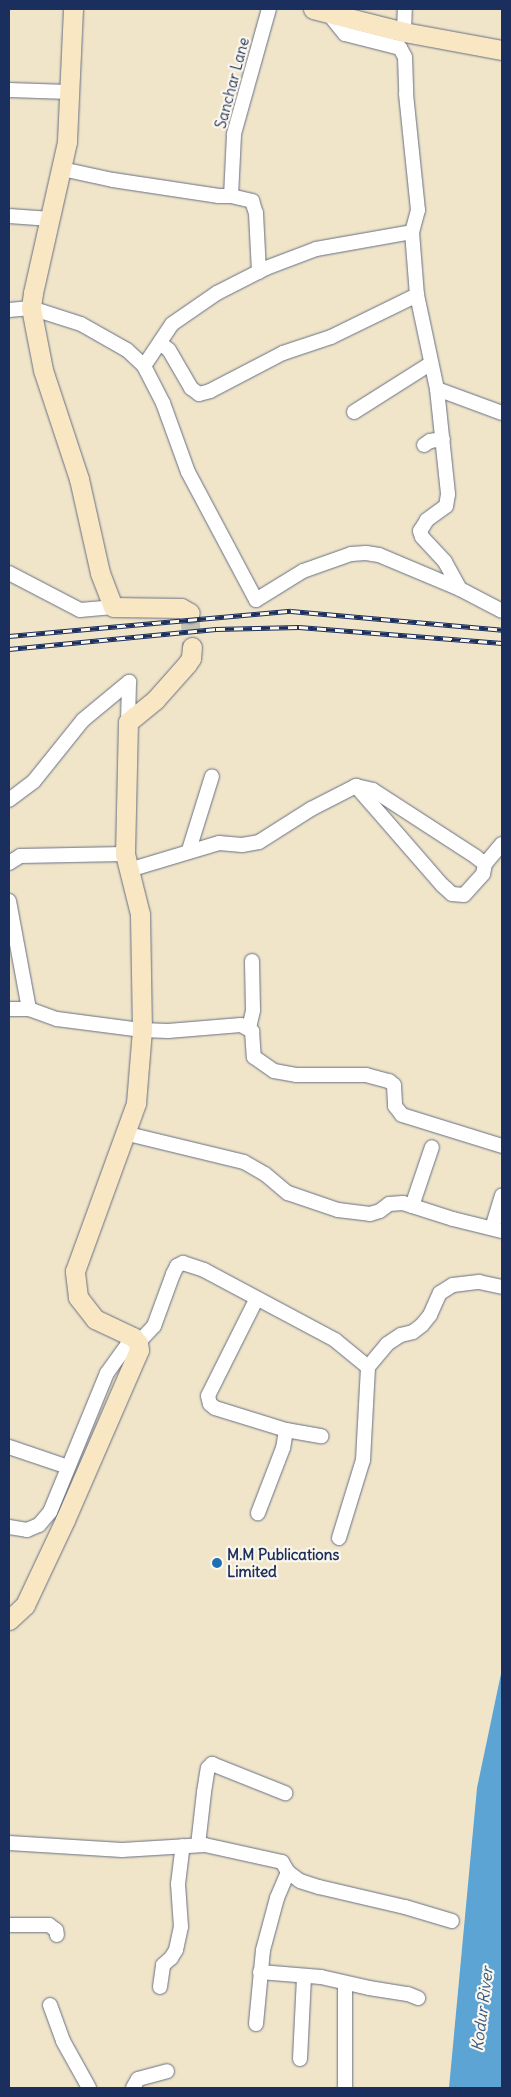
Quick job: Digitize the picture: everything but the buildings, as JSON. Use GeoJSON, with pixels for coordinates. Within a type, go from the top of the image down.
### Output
{"type":"FeatureCollection","features":[{"type":"Feature","properties":{"kind":"main road"},"geometry":{"type":"LineString","coordinates":[[73,9],[67,142],[31,308],[43,370],[79,479],[100,572],[113,607],[181,608],[190,612]]}},
{"type":"Feature","properties":{"kind":"main road"},"geometry":{"type":"LineString","coordinates":[[321,11],[404,32],[502,50]]}},
{"type":"Feature","properties":{"kind":"main road"},"geometry":{"type":"LineString","coordinates":[[9,1620],[25,1604],[29,1596],[139,1350],[136,1340],[95,1319],[78,1297],[75,1271],[136,1103],[142,1030],[140,914],[127,862],[128,722],[155,700],[187,664],[191,658],[192,647]]}},
{"type":"Feature","properties":{"kind":"street","name":"Sanchar Lane"},"geometry":{"type":"LineString","coordinates":[[231,196],[234,134],[268,9]]}},
{"type":"Feature","properties":{"kind":"street"},"geometry":{"type":"LineString","coordinates":[[404,32],[405,9]]}},
{"type":"Feature","properties":{"kind":"street"},"geometry":{"type":"LineString","coordinates":[[321,11],[346,34],[400,48],[405,57],[406,94],[418,210],[412,232],[416,295],[437,389],[448,501],[446,506],[427,520],[420,531],[422,537],[445,562],[460,589]]}},
{"type":"Feature","properties":{"kind":"street"},"geometry":{"type":"LineString","coordinates":[[9,90],[69,92]]}},
{"type":"Feature","properties":{"kind":"street"},"geometry":{"type":"LineString","coordinates":[[62,169],[113,180],[219,196],[231,196],[252,202],[256,213],[259,272]]}},
{"type":"Feature","properties":{"kind":"street"},"geometry":{"type":"LineString","coordinates":[[9,216],[51,219]]}},
{"type":"Feature","properties":{"kind":"street"},"geometry":{"type":"LineString","coordinates":[[144,366],[172,324],[217,293],[259,272],[316,249],[412,232]]}},
{"type":"Feature","properties":{"kind":"street"},"geometry":{"type":"LineString","coordinates":[[160,343],[169,350],[191,388],[199,394],[210,391],[282,353],[331,337],[416,295]]}},
{"type":"Feature","properties":{"kind":"street"},"geometry":{"type":"LineString","coordinates":[[9,310],[31,308],[89,328],[127,350],[144,366],[163,403],[188,472],[256,600],[303,571],[344,556],[366,553],[379,555],[460,589],[502,610]]}},
{"type":"Feature","properties":{"kind":"street"},"geometry":{"type":"LineString","coordinates":[[354,412],[430,364]]}},
{"type":"Feature","properties":{"kind":"street"},"geometry":{"type":"LineString","coordinates":[[437,389],[502,413]]}},
{"type":"Feature","properties":{"kind":"street"},"geometry":{"type":"LineString","coordinates":[[424,445],[430,441],[443,439]]}},
{"type":"Feature","properties":{"kind":"street"},"geometry":{"type":"LineString","coordinates":[[9,573],[80,610],[113,607]]}},
{"type":"Feature","properties":{"kind":"street"},"geometry":{"type":"LineString","coordinates":[[9,800],[34,780],[83,720],[129,682],[128,722]]}},
{"type":"Feature","properties":{"kind":"street"},"geometry":{"type":"LineString","coordinates":[[189,850],[212,776]]}},
{"type":"Feature","properties":{"kind":"street"},"geometry":{"type":"LineString","coordinates":[[9,863],[20,856],[127,862],[219,843],[242,845],[258,842],[311,809],[356,786],[373,790],[486,864]]}},
{"type":"Feature","properties":{"kind":"street"},"geometry":{"type":"LineString","coordinates":[[356,786],[452,894],[464,895],[483,874],[486,864],[502,844]]}},
{"type":"Feature","properties":{"kind":"street"},"geometry":{"type":"LineString","coordinates":[[9,901],[29,1009]]}},
{"type":"Feature","properties":{"kind":"street"},"geometry":{"type":"LineString","coordinates":[[249,1028],[253,1010],[252,961]]}},
{"type":"Feature","properties":{"kind":"street"},"geometry":{"type":"LineString","coordinates":[[9,1009],[29,1009],[57,1019],[142,1030],[168,1031],[241,1025],[252,1031],[254,1057],[274,1071],[296,1075],[366,1075],[389,1081],[394,1085],[395,1106],[402,1115],[502,1146]]}},
{"type":"Feature","properties":{"kind":"street"},"geometry":{"type":"LineString","coordinates":[[124,1133],[244,1162],[265,1174],[288,1193],[338,1210],[370,1214],[396,1202],[453,1219],[497,1229],[502,1195]]}},
{"type":"Feature","properties":{"kind":"street"},"geometry":{"type":"LineString","coordinates":[[412,1206],[432,1147]]}},
{"type":"Feature","properties":{"kind":"street"},"geometry":{"type":"LineString","coordinates":[[9,1527],[27,1530],[39,1525],[50,1512],[107,1373],[136,1340],[154,1326],[172,1274],[180,1264],[187,1264],[204,1270],[256,1300],[335,1340],[368,1367]]}},
{"type":"Feature","properties":{"kind":"street"},"geometry":{"type":"LineString","coordinates":[[339,1538],[364,1460],[365,1390],[368,1367],[388,1344],[401,1335],[413,1332],[422,1325],[430,1315],[440,1293],[453,1285],[479,1282],[502,1286]]}},
{"type":"Feature","properties":{"kind":"street"},"geometry":{"type":"LineString","coordinates":[[256,1300],[208,1396],[210,1404],[215,1408],[286,1430],[321,1436]]}},
{"type":"Feature","properties":{"kind":"street"},"geometry":{"type":"LineString","coordinates":[[258,1513],[283,1448],[286,1430]]}},
{"type":"Feature","properties":{"kind":"street"},"geometry":{"type":"LineString","coordinates":[[9,1447],[68,1467]]}},
{"type":"Feature","properties":{"kind":"street"},"geometry":{"type":"LineString","coordinates":[[198,1845],[208,1768],[212,1764],[285,1793]]}},
{"type":"Feature","properties":{"kind":"street"},"geometry":{"type":"LineString","coordinates":[[9,1844],[122,1850],[198,1845],[274,1859],[282,1862],[288,1872],[300,1881],[452,1920]]}},
{"type":"Feature","properties":{"kind":"street"},"geometry":{"type":"LineString","coordinates":[[160,1987],[163,1965],[176,1950],[180,1927],[178,1884],[183,1846]]}},
{"type":"Feature","properties":{"kind":"street"},"geometry":{"type":"LineString","coordinates":[[256,2024],[260,1972],[268,1928],[288,1872]]}},
{"type":"Feature","properties":{"kind":"street"},"geometry":{"type":"LineString","coordinates":[[9,1925],[49,1925],[56,1930],[57,1935]]}},
{"type":"Feature","properties":{"kind":"street"},"geometry":{"type":"LineString","coordinates":[[260,1972],[304,1976],[408,1994],[418,1998]]}},
{"type":"Feature","properties":{"kind":"street"},"geometry":{"type":"LineString","coordinates":[[300,2059],[304,1976]]}},
{"type":"Feature","properties":{"kind":"street"},"geometry":{"type":"LineString","coordinates":[[345,1983],[345,2087]]}},
{"type":"Feature","properties":{"kind":"street"},"geometry":{"type":"LineString","coordinates":[[50,2005],[63,2041],[89,2088]]}},
{"type":"Feature","properties":{"kind":"street"},"geometry":{"type":"LineString","coordinates":[[133,2088],[138,2079],[167,2071]]}},
{"type":"Feature","properties":{"kind":"water","name":"Kodur River"},"geometry":{"type":"Polygon","coordinates":[[[502,1669],[501,2088],[449,2088],[477,1788],[502,1669]]]}},
{"type":"Feature","properties":{"kind":"tunnel"},"geometry":{"type":"LineString","coordinates":[[190,613],[192,647]]}},
{"type":"Feature","properties":{"kind":"railway"},"geometry":{"type":"LineString","coordinates":[[9,636],[291,611],[502,630]]}},
{"type":"Feature","properties":{"kind":"railway"},"geometry":{"type":"LineString","coordinates":[[9,649],[216,629],[299,627],[502,643]]}},
{"type":"Feature","properties":{"kind":"place","name":"M.M Publications Limited"},"geometry":{"type":"Point","coordinates":[217,1563]}}]}
